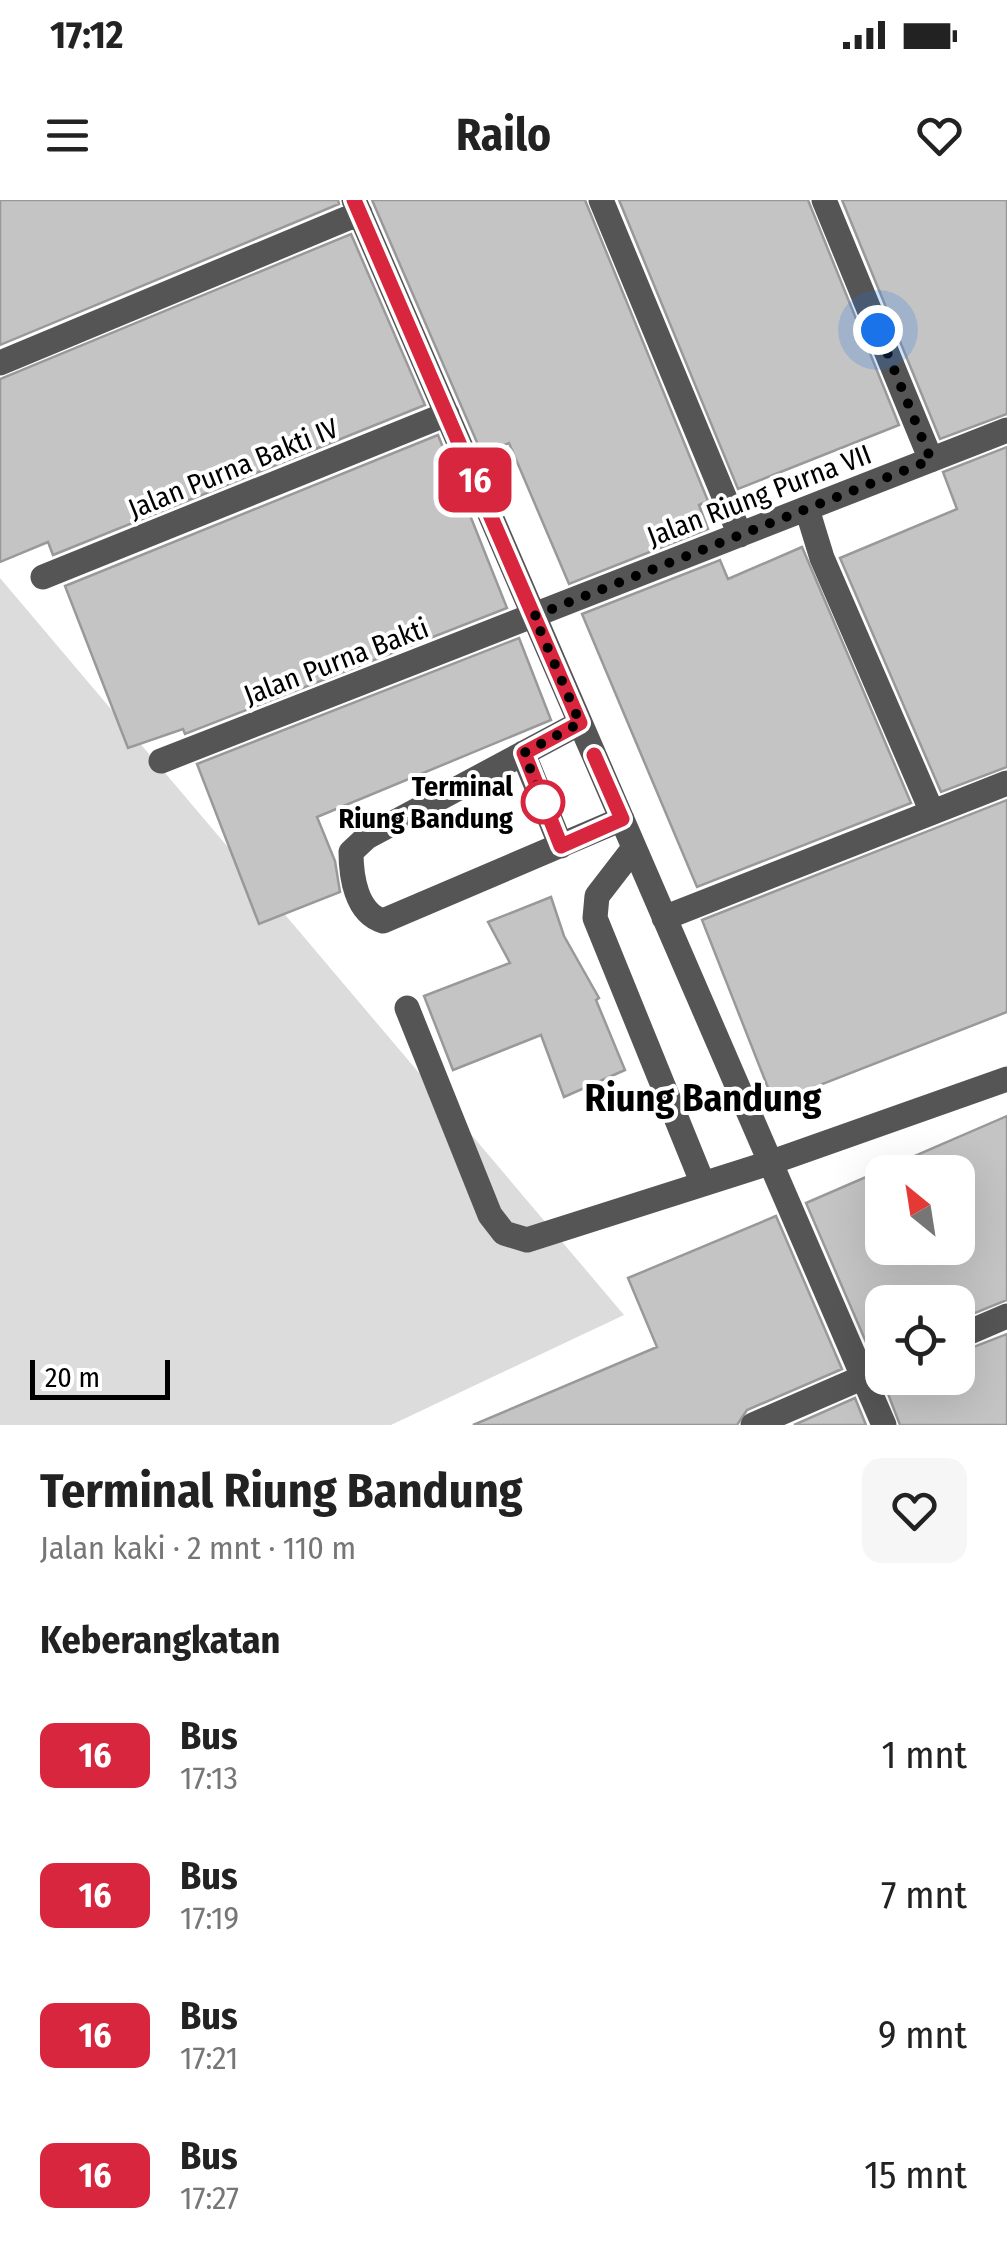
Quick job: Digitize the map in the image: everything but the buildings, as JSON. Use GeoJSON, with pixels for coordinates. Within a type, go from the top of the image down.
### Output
{"type":"FeatureCollection","features":[{"type":"Feature","properties":{"kind":"street"},"geometry":{"type":"LineString","coordinates":[[601,200],[740,535]]}},
{"type":"Feature","properties":{"kind":"street"},"geometry":{"type":"LineString","coordinates":[[824,200],[931,460]]}},
{"type":"Feature","properties":{"kind":"street"},"geometry":{"type":"LineString","coordinates":[[0,363],[357,206],[664,918],[772,1162],[865,1354]]}},
{"type":"Feature","properties":{"kind":"street","name":"Jalan Purna Bakti IV"},"geometry":{"type":"LineString","coordinates":[[43,578],[446,414]]}},
{"type":"Feature","properties":{"kind":"street","name":"Jalan Riung Purna VII"},"geometry":{"type":"LineString","coordinates":[[534,616],[740,535],[810,515],[1007,430]]}},
{"type":"Feature","properties":{"kind":"street"},"geometry":{"type":"LineString","coordinates":[[810,515],[822,558],[932,812]]}},
{"type":"Feature","properties":{"kind":"street","name":"Jalan Purna Bakti"},"geometry":{"type":"LineString","coordinates":[[161,761],[534,616]]}},
{"type":"Feature","properties":{"kind":"street"},"geometry":{"type":"LineString","coordinates":[[580,723],[368,837],[352,852],[351,876],[366,911],[383,920],[622,819]]}},
{"type":"Feature","properties":{"kind":"street"},"geometry":{"type":"LineString","coordinates":[[524,753],[561,846]]}},
{"type":"Feature","properties":{"kind":"street"},"geometry":{"type":"LineString","coordinates":[[664,918],[1007,783]]}},
{"type":"Feature","properties":{"kind":"street"},"geometry":{"type":"LineString","coordinates":[[634,848],[597,896],[596,918],[703,1184]]}},
{"type":"Feature","properties":{"kind":"street"},"geometry":{"type":"LineString","coordinates":[[407,1008],[490,1215],[504,1233],[527,1240],[772,1162],[1007,1079]]}},
{"type":"Feature","properties":{"kind":"street"},"geometry":{"type":"LineString","coordinates":[[975,1330],[1007,1316]]}},
{"type":"Feature","properties":{"kind":"street"},"geometry":{"type":"LineString","coordinates":[[753,1425],[865,1377]]}},
{"type":"Feature","properties":{"kind":"street"},"geometry":{"type":"LineString","coordinates":[[878,1395],[884,1425]]}},
{"type":"Feature","properties":{"kind":"shaded area"},"geometry":{"type":"Polygon","coordinates":[[[0,578],[624,1315],[391,1425],[0,1425],[0,578]]]}},
{"type":"Feature","properties":{"kind":"bus line","name":"16"},"geometry":{"type":"LineString","coordinates":[[354,200],[580,723],[524,753],[561,846],[622,819],[594,755]]}},
{"type":"Feature","properties":{"kind":"place","name":"Terminal Riung Bandung"},"geometry":{"type":"Point","coordinates":[543,802]}},
{"type":"Feature","properties":{"kind":"district","name":"Riung Bandung"},"geometry":{"type":"Point","coordinates":[703,1098]}},
{"type":"Feature","properties":{"kind":"route"},"geometry":{"type":"LineString","coordinates":[[543,802],[524,753],[580,723],[534,616],[931,460],[878,330]]}}]}
